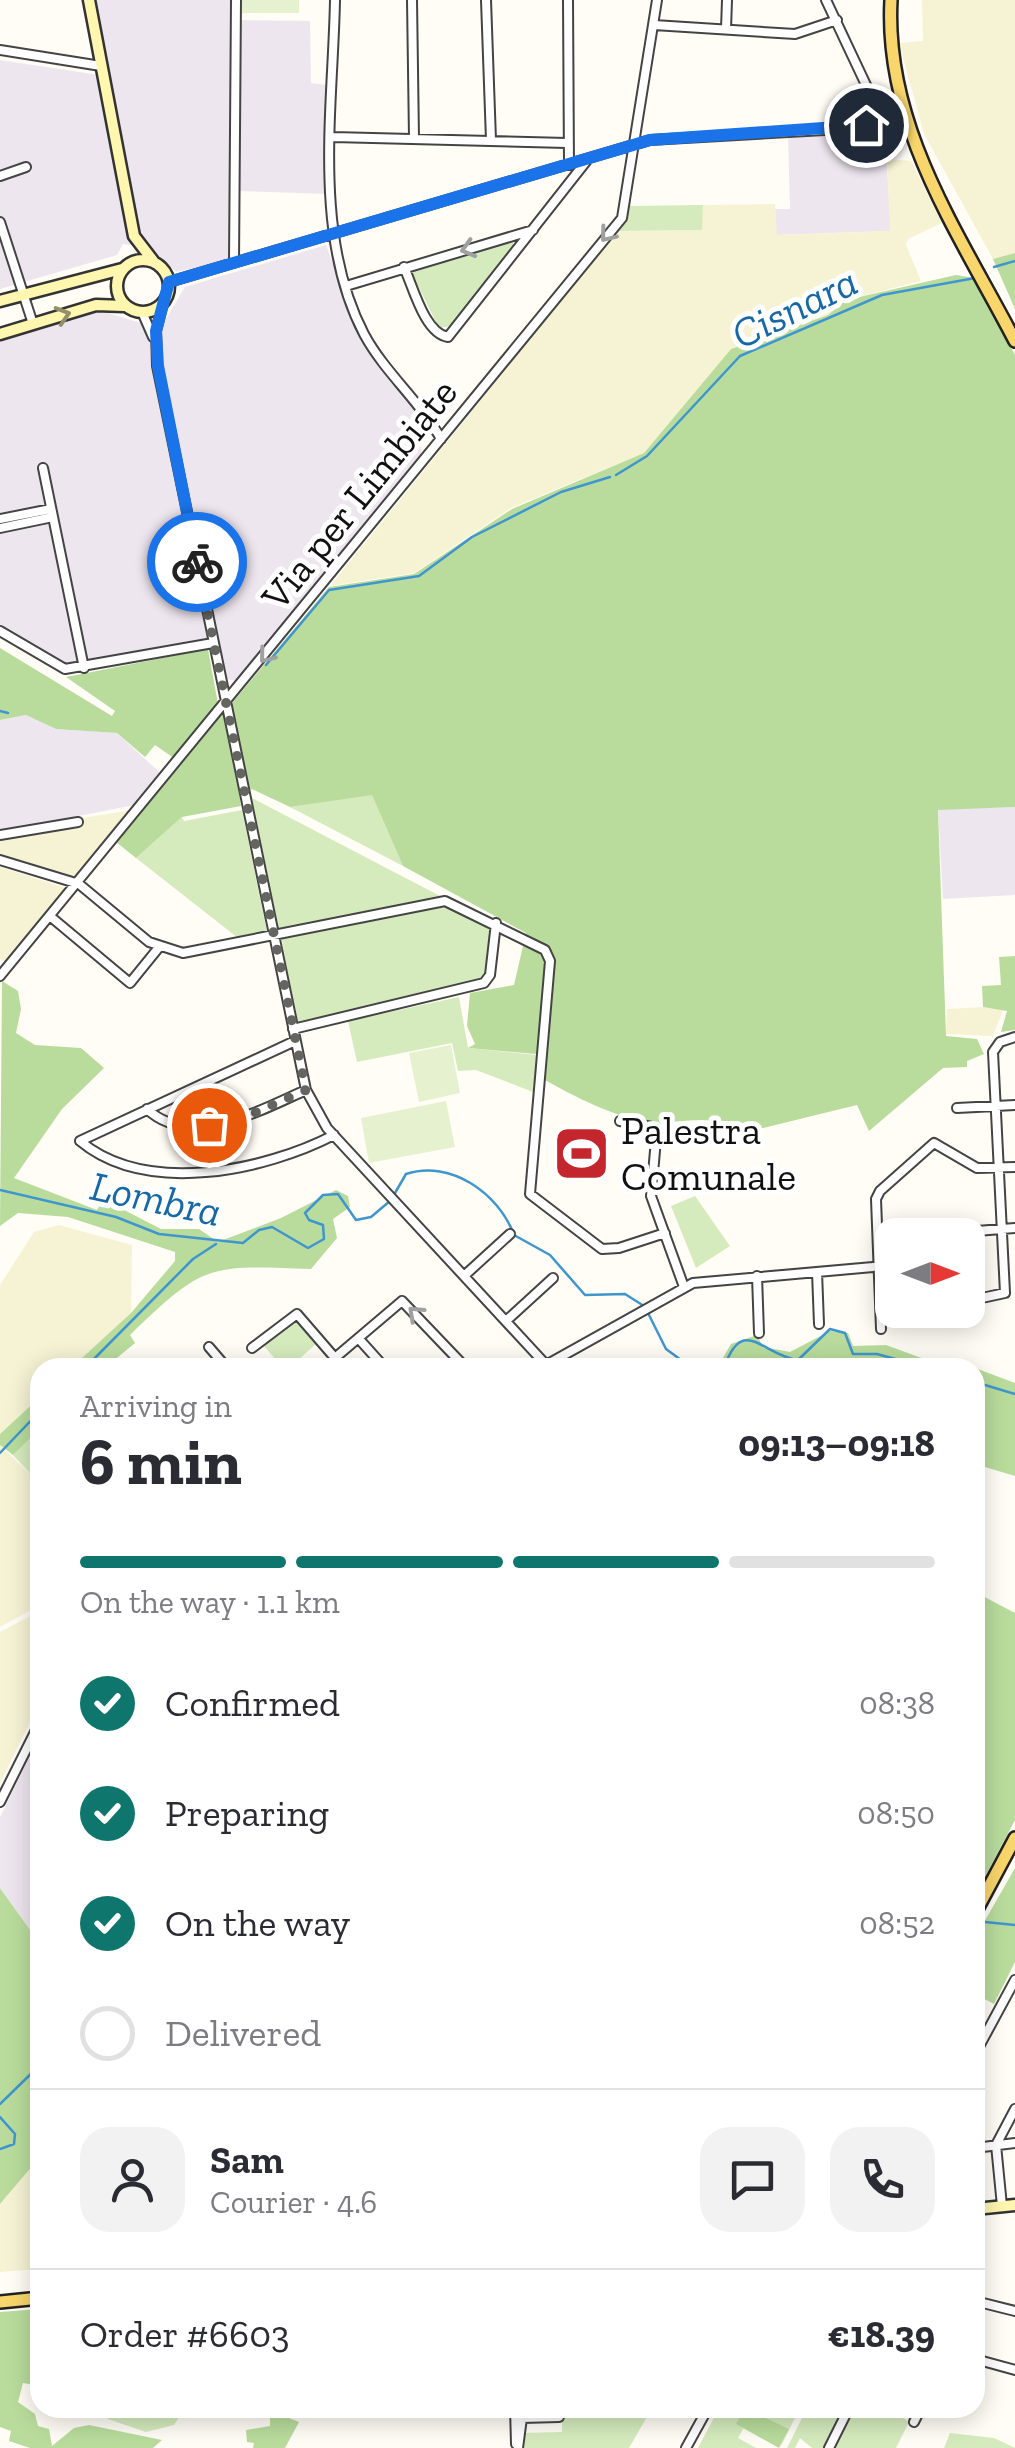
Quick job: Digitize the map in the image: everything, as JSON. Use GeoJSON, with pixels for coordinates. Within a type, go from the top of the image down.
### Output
{"type":"FeatureCollection","features":[{"type":"Feature","properties":{"kind":"main road"},"geometry":{"type":"LineString","coordinates":[[891,0],[891,46],[908,128],[1015,341]]}},
{"type":"Feature","properties":{"kind":"main road"},"geometry":{"type":"LineString","coordinates":[[985,1894],[1015,1838]]}},
{"type":"Feature","properties":{"kind":"main road"},"geometry":{"type":"LineString","coordinates":[[0,2302],[30,2299]]}},
{"type":"Feature","properties":{"kind":"street"},"geometry":{"type":"LineString","coordinates":[[234,263],[236,0]]}},
{"type":"Feature","properties":{"kind":"street"},"geometry":{"type":"LineString","coordinates":[[335,0],[333,235],[346,286],[365,335],[442,439]]}},
{"type":"Feature","properties":{"kind":"street"},"geometry":{"type":"LineString","coordinates":[[412,0],[414,138]]}},
{"type":"Feature","properties":{"kind":"street"},"geometry":{"type":"LineString","coordinates":[[486,0],[492,140]]}},
{"type":"Feature","properties":{"kind":"street"},"geometry":{"type":"LineString","coordinates":[[568,0],[569,164]]}},
{"type":"Feature","properties":{"kind":"street","name":"Via per Limbiate"},"geometry":{"type":"LineString","coordinates":[[0,976],[622,218],[658,0]]}},
{"type":"Feature","properties":{"kind":"street"},"geometry":{"type":"LineString","coordinates":[[726,29],[727,0]]}},
{"type":"Feature","properties":{"kind":"street"},"geometry":{"type":"LineString","coordinates":[[826,0],[879,122]]}},
{"type":"Feature","properties":{"kind":"street"},"geometry":{"type":"LineString","coordinates":[[88,2],[134,236],[169,282]]}},
{"type":"Feature","properties":{"kind":"street"},"geometry":{"type":"LineString","coordinates":[[654,25],[795,34],[837,20]]}},
{"type":"Feature","properties":{"kind":"street"},"geometry":{"type":"LineString","coordinates":[[0,50],[101,66]]}},
{"type":"Feature","properties":{"kind":"street"},"geometry":{"type":"LineString","coordinates":[[879,122],[903,112]]}},
{"type":"Feature","properties":{"kind":"street"},"geometry":{"type":"LineString","coordinates":[[169,282],[672,136],[879,122],[908,128]]}},
{"type":"Feature","properties":{"kind":"street"},"geometry":{"type":"LineString","coordinates":[[332,137],[567,143]]}},
{"type":"Feature","properties":{"kind":"street"},"geometry":{"type":"LineString","coordinates":[[404,267],[423,312],[446,338],[588,159]]}},
{"type":"Feature","properties":{"kind":"street"},"geometry":{"type":"LineString","coordinates":[[0,176],[26,167]]}},
{"type":"Feature","properties":{"kind":"street"},"geometry":{"type":"LineString","coordinates":[[0,222],[32,324]]}},
{"type":"Feature","properties":{"kind":"street"},"geometry":{"type":"LineString","coordinates":[[346,286],[533,230]]}},
{"type":"Feature","properties":{"kind":"street"},"geometry":{"type":"LineString","coordinates":[[126,306],[117,292],[134,236]]}},
{"type":"Feature","properties":{"kind":"street"},"geometry":{"type":"LineString","coordinates":[[0,300],[140,260],[154,262]]}},
{"type":"Feature","properties":{"kind":"street"},"geometry":{"type":"LineString","coordinates":[[156,346],[169,282]]}},
{"type":"Feature","properties":{"kind":"street"},"geometry":{"type":"LineString","coordinates":[[0,334],[96,304],[126,306],[142,312],[163,303]]}},
{"type":"Feature","properties":{"kind":"street"},"geometry":{"type":"LineString","coordinates":[[142,312],[156,346],[272,937],[306,1090],[331,1131],[539,1358]]}},
{"type":"Feature","properties":{"kind":"street"},"geometry":{"type":"LineString","coordinates":[[43,468],[84,668]]}},
{"type":"Feature","properties":{"kind":"street"},"geometry":{"type":"LineString","coordinates":[[0,519],[52,513]]}},
{"type":"Feature","properties":{"kind":"street"},"geometry":{"type":"LineString","coordinates":[[0,528],[52,513]]}},
{"type":"Feature","properties":{"kind":"street"},"geometry":{"type":"LineString","coordinates":[[0,631],[52,665],[84,668],[214,643]]}},
{"type":"Feature","properties":{"kind":"street"},"geometry":{"type":"LineString","coordinates":[[0,836],[78,822]]}},
{"type":"Feature","properties":{"kind":"street"},"geometry":{"type":"LineString","coordinates":[[0,860],[79,884],[138,934],[160,946],[196,953],[452,902],[545,950],[550,961],[530,1194],[602,1249],[620,1248],[665,1233]]}},
{"type":"Feature","properties":{"kind":"street"},"geometry":{"type":"LineString","coordinates":[[52,917],[130,983],[160,946]]}},
{"type":"Feature","properties":{"kind":"street"},"geometry":{"type":"LineString","coordinates":[[293,1030],[484,984],[490,975],[496,923]]}},
{"type":"Feature","properties":{"kind":"street"},"geometry":{"type":"LineString","coordinates":[[985,1297],[1006,1293],[1010,1276],[1002,1229],[993,1052],[1000,1042],[1015,1038]]}},
{"type":"Feature","properties":{"kind":"street"},"geometry":{"type":"LineString","coordinates":[[295,1041],[80,1141],[96,1154],[127,1166],[216,1170],[263,1165],[331,1131]]}},
{"type":"Feature","properties":{"kind":"street"},"geometry":{"type":"LineString","coordinates":[[147,1109],[165,1119],[224,1125],[306,1090]]}},
{"type":"Feature","properties":{"kind":"street"},"geometry":{"type":"LineString","coordinates":[[958,1108],[1015,1106]]}},
{"type":"Feature","properties":{"kind":"street"},"geometry":{"type":"LineString","coordinates":[[620,1121],[658,1128],[651,1196],[684,1287]]}},
{"type":"Feature","properties":{"kind":"street"},"geometry":{"type":"LineString","coordinates":[[880,1218],[877,1196],[931,1144],[942,1144],[977,1168],[1015,1167]]}},
{"type":"Feature","properties":{"kind":"street"},"geometry":{"type":"LineString","coordinates":[[985,1230],[1015,1228]]}},
{"type":"Feature","properties":{"kind":"street"},"geometry":{"type":"LineString","coordinates":[[465,1275],[510,1234]]}},
{"type":"Feature","properties":{"kind":"street"},"geometry":{"type":"LineString","coordinates":[[562,1358],[684,1287],[706,1280],[875,1263]]}},
{"type":"Feature","properties":{"kind":"street"},"geometry":{"type":"LineString","coordinates":[[817,1272],[819,1324]]}},
{"type":"Feature","properties":{"kind":"street"},"geometry":{"type":"LineString","coordinates":[[757,1276],[759,1332]]}},
{"type":"Feature","properties":{"kind":"street"},"geometry":{"type":"LineString","coordinates":[[507,1320],[553,1278]]}},
{"type":"Feature","properties":{"kind":"street"},"geometry":{"type":"LineString","coordinates":[[252,1348],[285,1319],[297,1314],[335,1358],[402,1301],[456,1358]]}},
{"type":"Feature","properties":{"kind":"street"},"geometry":{"type":"LineString","coordinates":[[359,1339],[376,1358]]}},
{"type":"Feature","properties":{"kind":"street"},"geometry":{"type":"LineString","coordinates":[[209,1347],[218,1358]]}},
{"type":"Feature","properties":{"kind":"street"},"geometry":{"type":"LineString","coordinates":[[0,1802],[30,1742]]}},
{"type":"Feature","properties":{"kind":"street"},"geometry":{"type":"LineString","coordinates":[[985,2028],[1015,1980]]}},
{"type":"Feature","properties":{"kind":"street"},"geometry":{"type":"LineString","coordinates":[[1002,2206],[996,2146],[1015,2109]]}},
{"type":"Feature","properties":{"kind":"street"},"geometry":{"type":"LineString","coordinates":[[985,2147],[1015,2144]]}},
{"type":"Feature","properties":{"kind":"street"},"geometry":{"type":"LineString","coordinates":[[985,2208],[1015,2205]]}},
{"type":"Feature","properties":{"kind":"street"},"geometry":{"type":"LineString","coordinates":[[985,2303],[1015,2312]]}},
{"type":"Feature","properties":{"kind":"street"},"geometry":{"type":"LineString","coordinates":[[985,2362],[1015,2370]]}},
{"type":"Feature","properties":{"kind":"street"},"geometry":{"type":"LineString","coordinates":[[516,2418],[517,2448]]}},
{"type":"Feature","properties":{"kind":"street"},"geometry":{"type":"LineString","coordinates":[[517,2448],[522,2418]]}},
{"type":"Feature","properties":{"kind":"street"},"geometry":{"type":"LineString","coordinates":[[686,2448],[702,2418]]}},
{"type":"Feature","properties":{"kind":"street"},"geometry":{"type":"LineString","coordinates":[[829,2448],[845,2418]]}},
{"type":"Feature","properties":{"kind":"street"},"geometry":{"type":"LineString","coordinates":[[914,2422],[916,2418]]}},
{"type":"Feature","properties":{"kind":"shaded area"},"geometry":{"type":"Polygon","coordinates":[[[94,0],[232,0],[233,20],[310,21],[311,83],[327,85],[327,194],[240,191],[240,255],[225,261],[176,272],[151,248],[123,244],[117,255],[0,289],[0,60],[99,75],[94,0]]]}},
{"type":"Feature","properties":{"kind":"shaded area"},"geometry":{"type":"Polygon","coordinates":[[[922,0],[1015,0],[1015,253],[993,259],[924,134],[899,43],[923,41],[922,0]]]}},
{"type":"Feature","properties":{"kind":"shaded area"},"geometry":{"type":"Polygon","coordinates":[[[860,131],[885,135],[891,231],[776,235],[775,209],[790,209],[788,136],[860,131]]]}},
{"type":"Feature","properties":{"kind":"shaded area"},"geometry":{"type":"Polygon","coordinates":[[[887,159],[911,161],[942,223],[908,239],[906,245],[921,281],[846,300],[828,315],[731,349],[644,453],[511,508],[414,573],[330,586],[618,231],[701,230],[703,205],[775,204],[777,235],[890,231],[887,159]]]}},
{"type":"Feature","properties":{"kind":"shaded area"},"geometry":{"type":"Polygon","coordinates":[[[326,245],[363,343],[424,425],[421,456],[236,681],[227,679],[210,640],[63,666],[0,627],[0,341],[102,311],[160,329],[185,287],[326,245]]]}},
{"type":"Feature","properties":{"kind":"shaded area"},"geometry":{"type":"Polygon","coordinates":[[[26,715],[56,729],[117,733],[159,772],[135,805],[0,831],[0,720],[26,715]]]}},
{"type":"Feature","properties":{"kind":"shaded area"},"geometry":{"type":"Polygon","coordinates":[[[1015,807],[1015,895],[943,899],[938,809],[1015,807]]]}},
{"type":"Feature","properties":{"kind":"shaded area"},"geometry":{"type":"Polygon","coordinates":[[[133,810],[77,879],[0,857],[0,839],[83,826],[82,818],[133,810]]]}},
{"type":"Feature","properties":{"kind":"shaded area"},"geometry":{"type":"Polygon","coordinates":[[[0,867],[63,887],[66,892],[7,963],[0,959],[0,867]]]}},
{"type":"Feature","properties":{"kind":"shaded area"},"geometry":{"type":"Polygon","coordinates":[[[947,1009],[1003,1010],[993,1036],[946,1034],[947,1009]]]}},
{"type":"Feature","properties":{"kind":"shaded area"},"geometry":{"type":"Polygon","coordinates":[[[59,1225],[132,1245],[131,1313],[82,1358],[30,1358],[30,1406],[0,1434],[0,1285],[34,1232],[59,1225]]]}},
{"type":"Feature","properties":{"kind":"shaded area"},"geometry":{"type":"Polygon","coordinates":[[[0,1445],[30,1474],[30,1610],[0,1627],[0,1445]]]}},
{"type":"Feature","properties":{"kind":"shaded area"},"geometry":{"type":"Polygon","coordinates":[[[30,1616],[30,1722],[0,1783],[0,1632],[30,1616]]]}},
{"type":"Feature","properties":{"kind":"shaded area"},"geometry":{"type":"Polygon","coordinates":[[[30,1756],[30,1930],[0,1888],[0,1817],[30,1756]]]}},
{"type":"Feature","properties":{"kind":"shaded area"},"geometry":{"type":"Polygon","coordinates":[[[30,2169],[30,2270],[0,2272],[0,2204],[30,2169]]]}},
{"type":"Feature","properties":{"kind":"green space"},"geometry":{"type":"Polygon","coordinates":[[[242,0],[299,0],[299,13],[242,13],[242,0]]]}},
{"type":"Feature","properties":{"kind":"green space"},"geometry":{"type":"Polygon","coordinates":[[[703,205],[702,230],[618,231],[629,206],[703,205]]]}},
{"type":"Feature","properties":{"kind":"green space"},"geometry":{"type":"Polygon","coordinates":[[[513,240],[513,249],[451,326],[439,328],[410,270],[513,240]]]}},
{"type":"Feature","properties":{"kind":"green space"},"geometry":{"type":"Polygon","coordinates":[[[1015,253],[1015,309],[993,259],[1015,253]]]}},
{"type":"Feature","properties":{"kind":"green space"},"geometry":{"type":"Polygon","coordinates":[[[956,275],[975,278],[1015,355],[1015,807],[938,810],[946,1036],[977,1039],[984,1054],[967,1061],[967,1067],[943,1068],[869,1131],[857,1105],[742,1133],[707,1120],[660,1122],[633,1118],[594,1105],[545,1080],[546,1055],[468,1048],[475,1044],[467,1026],[470,993],[514,985],[526,933],[403,866],[372,795],[290,807],[252,789],[239,793],[241,806],[182,817],[136,858],[116,842],[178,761],[155,745],[145,757],[117,733],[56,729],[26,715],[0,720],[0,648],[112,716],[115,711],[66,677],[208,649],[218,704],[232,703],[329,587],[414,574],[512,509],[644,453],[731,349],[828,315],[846,300],[956,275]]]}},
{"type":"Feature","properties":{"kind":"green space"},"geometry":{"type":"Polygon","coordinates":[[[372,794],[403,866],[290,807],[372,794]]]}},
{"type":"Feature","properties":{"kind":"green space"},"geometry":{"type":"Polygon","coordinates":[[[252,798],[442,897],[279,932],[252,798]]]}},
{"type":"Feature","properties":{"kind":"green space"},"geometry":{"type":"Polygon","coordinates":[[[242,810],[267,932],[238,938],[136,858],[182,817],[184,821],[242,810]]]}},
{"type":"Feature","properties":{"kind":"green space"},"geometry":{"type":"Polygon","coordinates":[[[448,904],[492,926],[487,978],[301,1023],[295,1020],[282,939],[448,904]]]}},
{"type":"Feature","properties":{"kind":"green space"},"geometry":{"type":"Polygon","coordinates":[[[1015,956],[1015,1030],[1001,1032],[1007,1011],[983,1007],[982,986],[1001,985],[999,957],[1015,956]]]}},
{"type":"Feature","properties":{"kind":"green space"},"geometry":{"type":"Polygon","coordinates":[[[2,981],[18,991],[21,1009],[16,1033],[35,1045],[81,1048],[104,1068],[62,1109],[14,1178],[97,1210],[103,1199],[161,1229],[199,1229],[218,1242],[281,1218],[336,1190],[348,1196],[350,1207],[333,1219],[337,1238],[311,1269],[228,1269],[193,1281],[130,1335],[135,1343],[117,1358],[82,1358],[131,1313],[175,1261],[175,1252],[68,1217],[18,1213],[0,1226],[2,981]]]}},
{"type":"Feature","properties":{"kind":"green space"},"geometry":{"type":"Polygon","coordinates":[[[459,997],[468,1048],[537,1055],[533,1092],[476,1070],[458,1071],[452,1043],[357,1062],[348,1021],[459,997]]]}},
{"type":"Feature","properties":{"kind":"green space"},"geometry":{"type":"Polygon","coordinates":[[[451,1045],[460,1093],[419,1102],[409,1053],[451,1045]]]}},
{"type":"Feature","properties":{"kind":"green space"},"geometry":{"type":"Polygon","coordinates":[[[446,1101],[455,1147],[369,1163],[361,1118],[446,1101]]]}},
{"type":"Feature","properties":{"kind":"green space"},"geometry":{"type":"Polygon","coordinates":[[[695,1196],[730,1246],[696,1268],[671,1206],[695,1196]]]}},
{"type":"Feature","properties":{"kind":"green space"},"geometry":{"type":"Polygon","coordinates":[[[292,1321],[299,1322],[317,1343],[300,1358],[274,1358],[264,1346],[292,1321]]]}},
{"type":"Feature","properties":{"kind":"green space"},"geometry":{"type":"Polygon","coordinates":[[[830,1331],[848,1333],[853,1346],[886,1345],[921,1358],[723,1358],[731,1344],[757,1335],[763,1347],[790,1352],[830,1331]]]}},
{"type":"Feature","properties":{"kind":"green space"},"geometry":{"type":"Polygon","coordinates":[[[985,1372],[1015,1383],[1015,1476],[985,1467],[985,1372]]]}},
{"type":"Feature","properties":{"kind":"green space"},"geometry":{"type":"Polygon","coordinates":[[[30,1406],[30,1439],[13,1455],[0,1445],[0,1434],[30,1406]]]}},
{"type":"Feature","properties":{"kind":"green space"},"geometry":{"type":"Polygon","coordinates":[[[30,1439],[30,1473],[13,1455],[30,1439]]]}},
{"type":"Feature","properties":{"kind":"green space"},"geometry":{"type":"Polygon","coordinates":[[[985,1597],[1015,1613],[1015,1820],[985,1877],[985,1597]]]}},
{"type":"Feature","properties":{"kind":"green space"},"geometry":{"type":"Polygon","coordinates":[[[1015,1868],[1015,1962],[994,2004],[985,1999],[985,1920],[1015,1868]]]}},
{"type":"Feature","properties":{"kind":"green space"},"geometry":{"type":"Polygon","coordinates":[[[0,1888],[30,1930],[30,2169],[0,2204],[0,1888]]]}},
{"type":"Feature","properties":{"kind":"green space"},"geometry":{"type":"Polygon","coordinates":[[[30,2310],[30,2384],[23,2383],[18,2402],[30,2410],[30,2418],[36,2418],[38,2426],[49,2429],[52,2446],[74,2428],[89,2425],[162,2440],[153,2448],[30,2448],[9,2441],[11,2431],[0,2427],[0,2312],[30,2310]]]}},
{"type":"Feature","properties":{"kind":"green space"},"geometry":{"type":"Polygon","coordinates":[[[270,2418],[299,2422],[285,2448],[253,2448],[254,2443],[247,2442],[246,2430],[270,2426],[270,2418]]]}},
{"type":"Feature","properties":{"kind":"green space"},"geometry":{"type":"Polygon","coordinates":[[[562,2418],[646,2418],[629,2448],[522,2448],[523,2433],[562,2432],[562,2418]]]}},
{"type":"Feature","properties":{"kind":"green space"},"geometry":{"type":"Polygon","coordinates":[[[714,2418],[795,2418],[780,2448],[788,2429],[736,2424],[744,2427],[738,2438],[756,2448],[698,2448],[714,2418]]]}},
{"type":"Feature","properties":{"kind":"green space"},"geometry":{"type":"Polygon","coordinates":[[[739,2418],[765,2418],[789,2429],[779,2448],[736,2424],[739,2418]]]}},
{"type":"Feature","properties":{"kind":"green space"},"geometry":{"type":"Polygon","coordinates":[[[802,2418],[840,2418],[825,2448],[812,2448],[800,2438],[795,2448],[787,2448],[802,2418]]]}},
{"type":"Feature","properties":{"kind":"green space"},"geometry":{"type":"Polygon","coordinates":[[[848,2418],[903,2418],[909,2422],[896,2448],[834,2448],[848,2418]]]}},
{"type":"Feature","properties":{"kind":"green space"},"geometry":{"type":"Polygon","coordinates":[[[108,2419],[178,2419],[174,2425],[146,2432],[108,2419]]]}},
{"type":"Feature","properties":{"kind":"green space"},"geometry":{"type":"Polygon","coordinates":[[[950,2433],[994,2438],[1015,2448],[944,2448],[950,2433]]]}},
{"type":"Feature","properties":{"kind":"waterway","name":"Cisnara"},"geometry":{"type":"LineString","coordinates":[[994,267],[1015,261]]}},
{"type":"Feature","properties":{"kind":"waterway","name":"Cisnara"},"geometry":{"type":"LineString","coordinates":[[616,475],[647,456],[740,356],[882,295],[975,278]]}},
{"type":"Feature","properties":{"kind":"waterway","name":"Cisnara"},"geometry":{"type":"LineString","coordinates":[[266,665],[329,590],[419,576],[472,537],[561,492],[610,477]]}},
{"type":"Feature","properties":{"kind":"waterway","name":"Cisnara"},"geometry":{"type":"LineString","coordinates":[[0,711],[8,713]]}},
{"type":"Feature","properties":{"kind":"waterway","name":"Lombra"},"geometry":{"type":"LineString","coordinates":[[395,1193],[406,1174],[440,1171],[456,1176],[485,1194],[514,1235],[550,1255],[585,1295],[625,1294],[644,1306]]}},
{"type":"Feature","properties":{"kind":"waterway","name":"Lombra"},"geometry":{"type":"LineString","coordinates":[[0,1190],[116,1217],[159,1234],[243,1243],[259,1230],[272,1227],[308,1248],[324,1239],[323,1225],[309,1220],[305,1213],[323,1195],[338,1194],[356,1220],[371,1217],[390,1201]]}},
{"type":"Feature","properties":{"kind":"waterway"},"geometry":{"type":"LineString","coordinates":[[95,1358],[193,1259],[216,1244]]}},
{"type":"Feature","properties":{"kind":"waterway","name":"Lombra"},"geometry":{"type":"LineString","coordinates":[[648,1313],[666,1349],[678,1358]]}},
{"type":"Feature","properties":{"kind":"waterway","name":"Lombra"},"geometry":{"type":"LineString","coordinates":[[800,1358],[830,1329],[845,1333],[853,1354],[892,1358]]}},
{"type":"Feature","properties":{"kind":"waterway","name":"Lombra"},"geometry":{"type":"LineString","coordinates":[[728,1358],[739,1343],[747,1340],[790,1358]]}},
{"type":"Feature","properties":{"kind":"waterway","name":"Lombra"},"geometry":{"type":"LineString","coordinates":[[985,1385],[1015,1394]]}},
{"type":"Feature","properties":{"kind":"waterway"},"geometry":{"type":"LineString","coordinates":[[0,1453],[30,1422]]}},
{"type":"Feature","properties":{"kind":"waterway"},"geometry":{"type":"LineString","coordinates":[[985,1922],[1015,1925]]}},
{"type":"Feature","properties":{"kind":"waterway"},"geometry":{"type":"LineString","coordinates":[[0,2104],[30,2075]]}},
{"type":"Feature","properties":{"kind":"waterway"},"geometry":{"type":"LineString","coordinates":[[0,2117],[15,2134],[14,2144],[0,2149]]}},
{"type":"Feature","properties":{"kind":"way so far"},"geometry":{"type":"LineString","coordinates":[[197,562],[306,1090],[230,1124],[209,1125]]}},
{"type":"Feature","properties":{"kind":"place","name":"Palestra Comunale"},"geometry":{"type":"Point","coordinates":[582,1153]}},
{"type":"Feature","properties":{"kind":"route"},"geometry":{"type":"LineString","coordinates":[[197,562],[158,366],[156,331],[169,282],[650,140],[866,125]]}}]}
